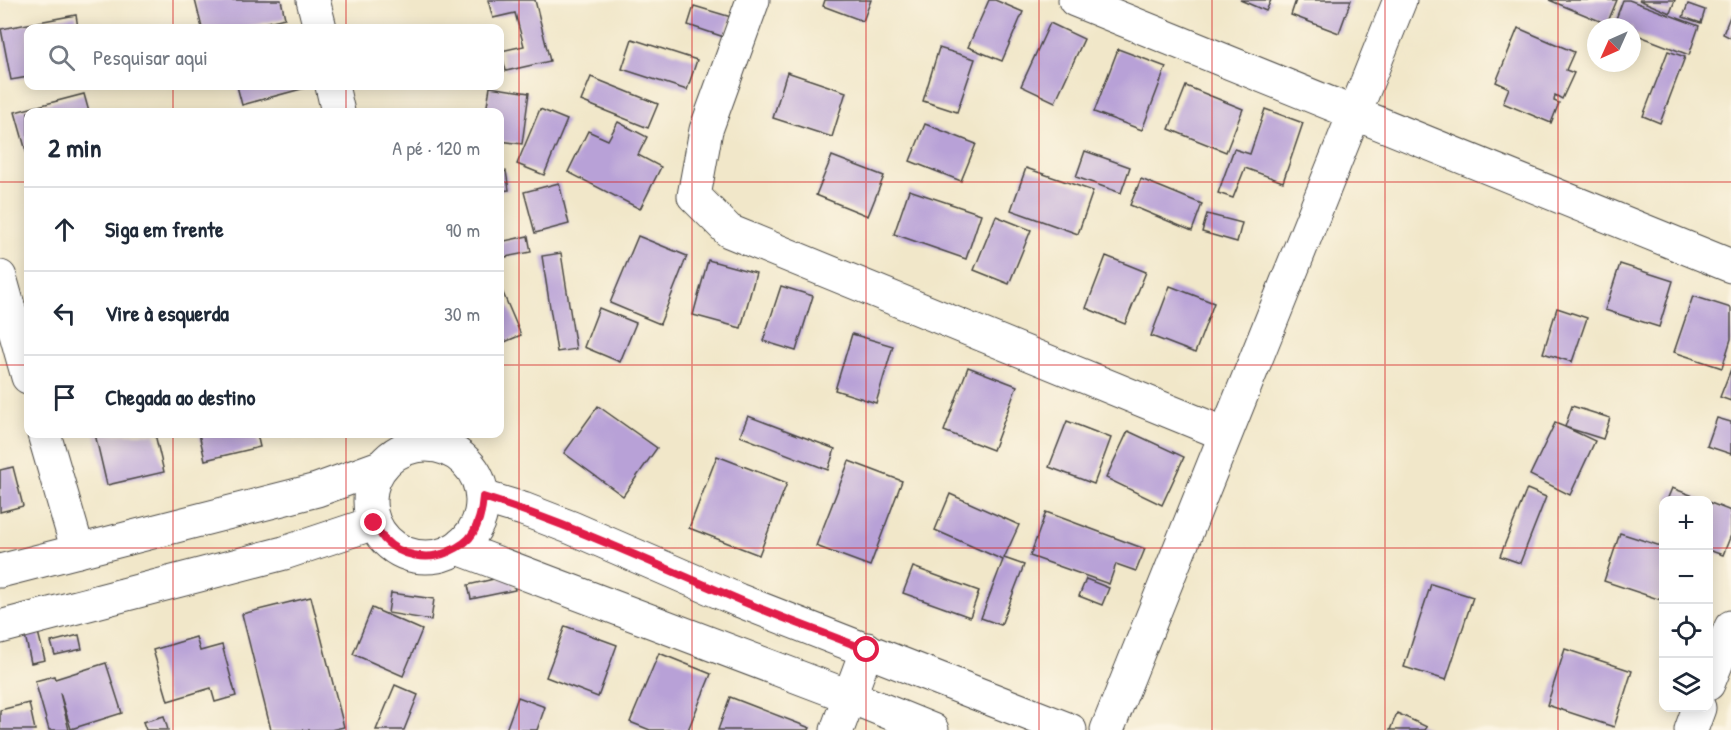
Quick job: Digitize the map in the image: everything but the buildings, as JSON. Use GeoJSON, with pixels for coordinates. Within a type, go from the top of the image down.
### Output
{"type":"FeatureCollection","features":[{"type":"Feature","properties":{"kind":"street"},"geometry":{"type":"LineString","coordinates":[[313,0],[319,24]]}},
{"type":"Feature","properties":{"kind":"street"},"geometry":{"type":"LineString","coordinates":[[753,0],[706,130],[694,196],[729,231],[1225,434]]}},
{"type":"Feature","properties":{"kind":"street"},"geometry":{"type":"LineString","coordinates":[[1075,0],[1731,266]]}},
{"type":"Feature","properties":{"kind":"street"},"geometry":{"type":"LineString","coordinates":[[1107,730],[1400,0]]}},
{"type":"Feature","properties":{"kind":"street"},"geometry":{"type":"LineString","coordinates":[[333,90],[337,108]]}},
{"type":"Feature","properties":{"kind":"street"},"geometry":{"type":"LineString","coordinates":[[0,277],[24,363]]}},
{"type":"Feature","properties":{"kind":"street"},"geometry":{"type":"LineString","coordinates":[[45,438],[78,551]]}},
{"type":"Feature","properties":{"kind":"street"},"geometry":{"type":"LineString","coordinates":[[411,439],[452,450],[468,461],[478,478],[483,497],[481,517],[472,535],[458,548],[440,556],[420,557],[401,551],[385,540],[374,523],[370,504],[372,484],[380,467],[411,439]]}},
{"type":"Feature","properties":{"kind":"street"},"geometry":{"type":"LineString","coordinates":[[0,571],[317,490],[380,467]]}},
{"type":"Feature","properties":{"kind":"street"},"geometry":{"type":"LineString","coordinates":[[483,497],[523,509],[572,528],[738,600],[1070,730]]}},
{"type":"Feature","properties":{"kind":"street"},"geometry":{"type":"LineString","coordinates":[[0,627],[274,556],[374,523]]}},
{"type":"Feature","properties":{"kind":"street"},"geometry":{"type":"LineString","coordinates":[[458,548],[932,730]]}},
{"type":"Feature","properties":{"kind":"street"},"geometry":{"type":"LineString","coordinates":[[1713,672],[1731,627]]}},
{"type":"Feature","properties":{"kind":"street"},"geometry":{"type":"LineString","coordinates":[[837,730],[867,650]]}},
{"type":"Feature","properties":{"kind":"street"},"geometry":{"type":"LineString","coordinates":[[1690,730],[1697,712]]}},
{"type":"Feature","properties":{"kind":"route"},"geometry":{"type":"LineString","coordinates":[[374,523],[385,540],[401,551],[420,557],[440,556],[458,548],[472,535],[481,517],[483,497],[523,509],[572,528],[738,600],[867,650]]}}]}
